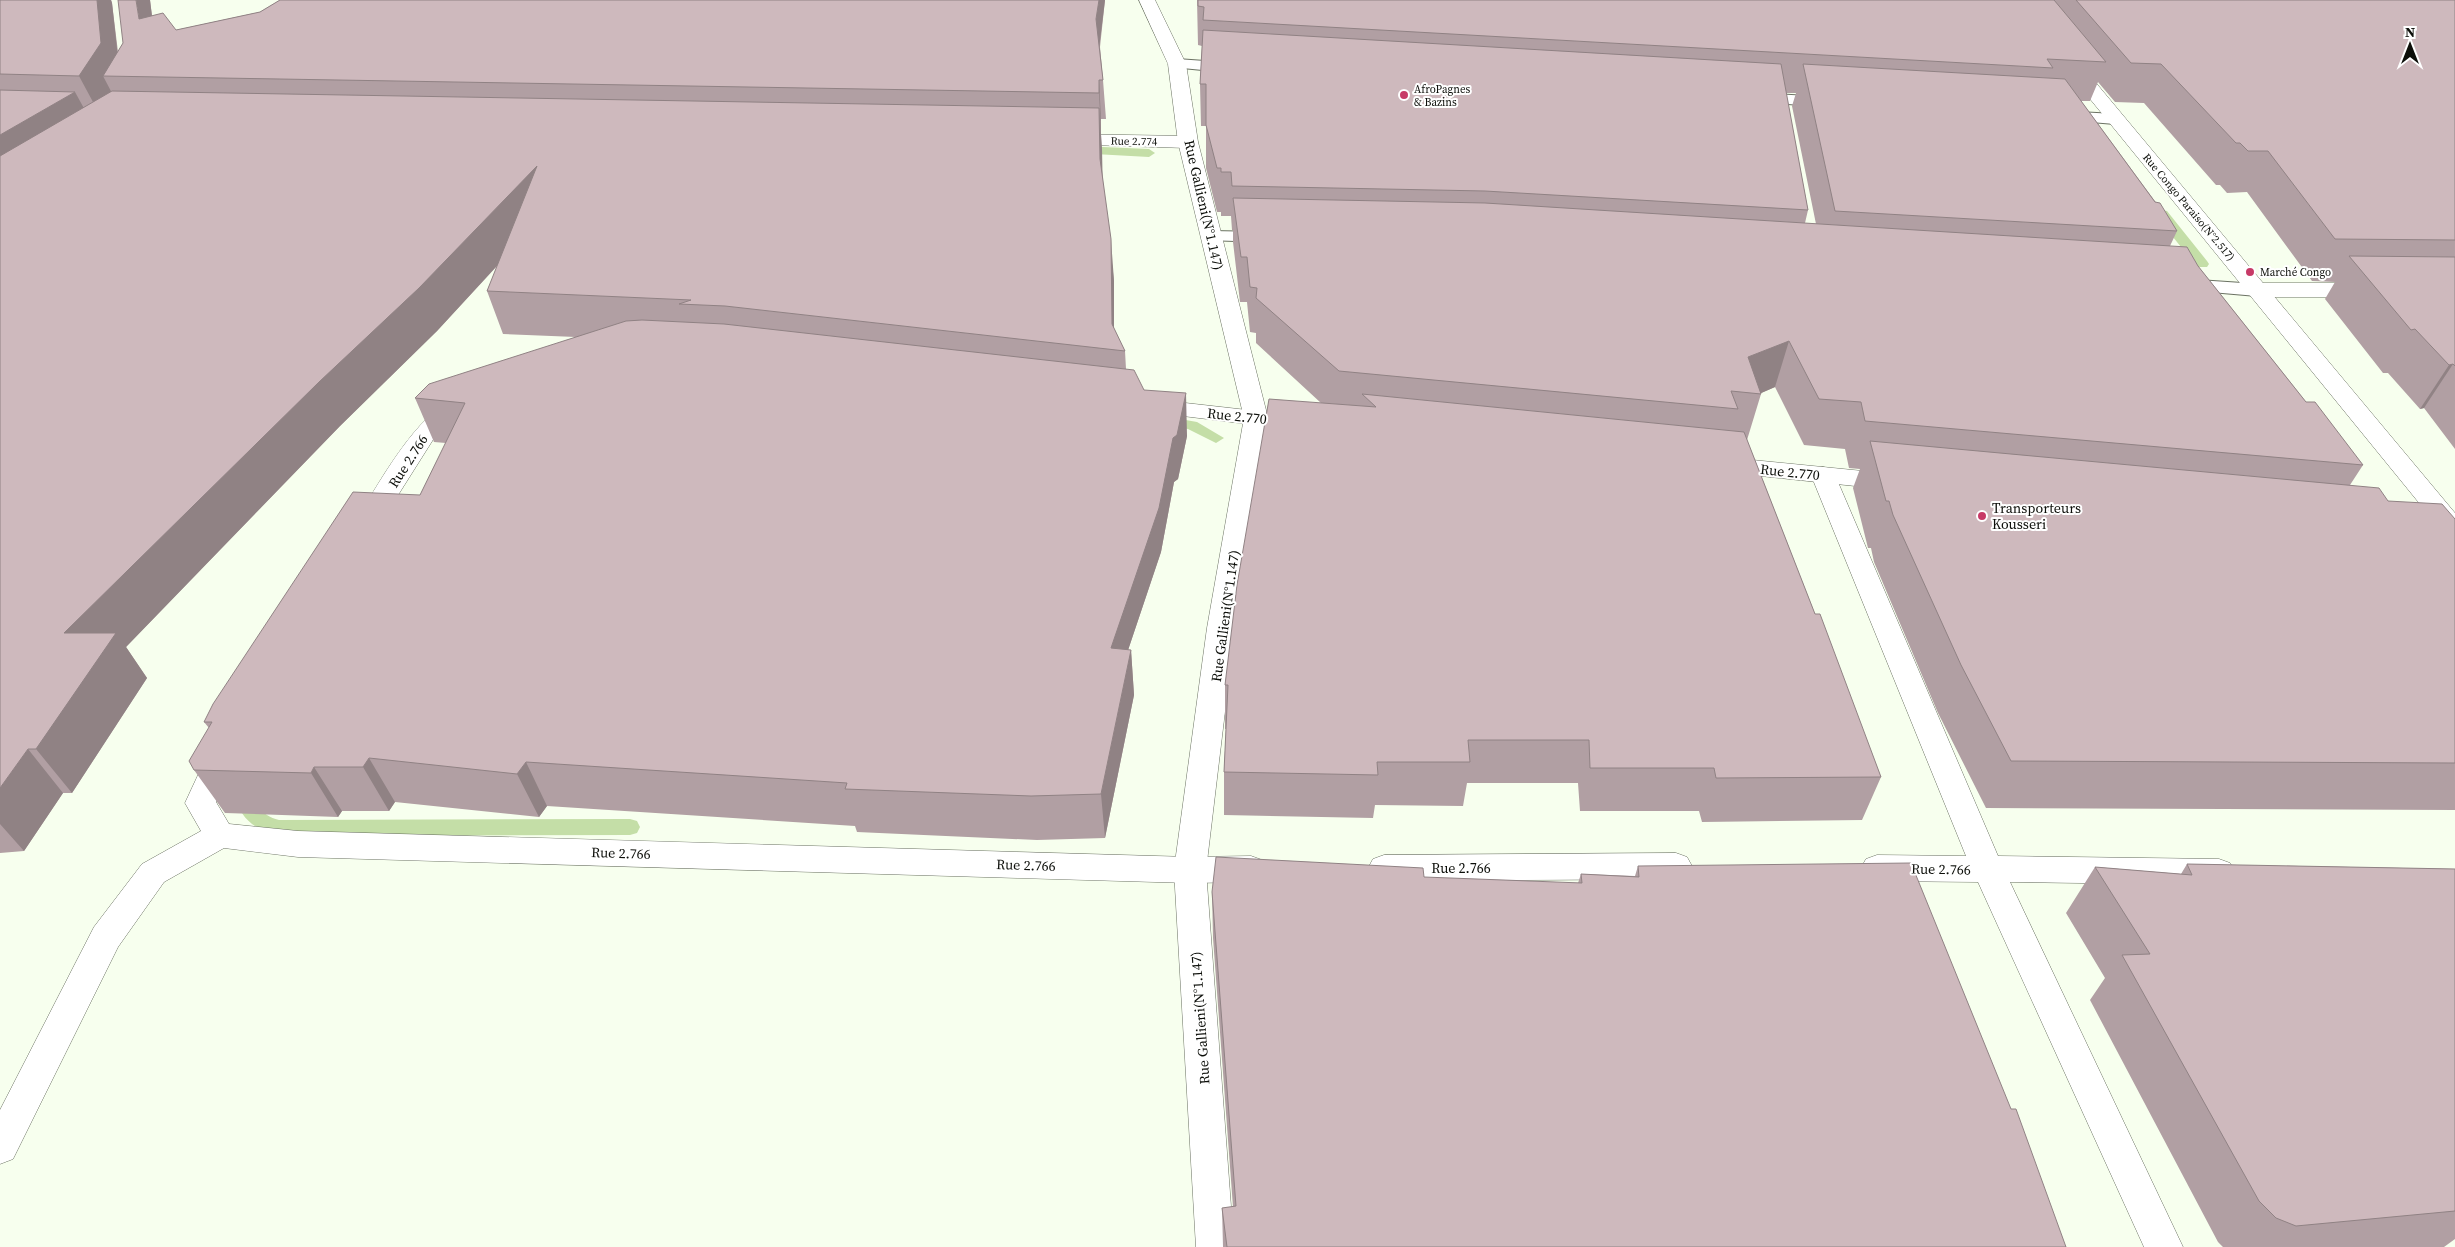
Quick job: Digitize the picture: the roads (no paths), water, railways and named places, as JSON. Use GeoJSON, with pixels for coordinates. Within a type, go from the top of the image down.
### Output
{"type":"FeatureCollection","features":[{"type":"Feature","properties":{"kind":"street","name":"Rue Gallieni(N°1.147)"},"geometry":{"type":"LineString","coordinates":[[1147,0],[1177,64],[1188,142],[1211,236],[1266,419],[1221,628],[1190,870],[1216,1247]]}},
{"type":"Feature","properties":{"kind":"street","name":"Rue Congo Paraiso(N°2.517)"},"geometry":{"type":"LineString","coordinates":[[2055,45],[2455,530]]}},
{"type":"Feature","properties":{"kind":"street","name":"Rue 2.774"},"geometry":{"type":"LineString","coordinates":[[1049,140],[1188,142]]}},
{"type":"Feature","properties":{"kind":"street"},"geometry":{"type":"LineString","coordinates":[[2257,290],[2386,290]]}},
{"type":"Feature","properties":{"kind":"street","name":"Rue 2.766"},"geometry":{"type":"LineString","coordinates":[[354,546],[427,430],[460,403],[482,392]]}},
{"type":"Feature","properties":{"kind":"street","name":"Rue 2.770"},"geometry":{"type":"LineString","coordinates":[[1128,403],[1266,419]]}},
{"type":"Feature","properties":{"kind":"street","name":"Rue 2.770"},"geometry":{"type":"LineString","coordinates":[[1696,462],[1912,484]]}},
{"type":"Feature","properties":{"kind":"street"},"geometry":{"type":"LineString","coordinates":[[1823,475],[1988,870],[2164,1247]]}},
{"type":"Feature","properties":{"kind":"street"},"geometry":{"type":"LineString","coordinates":[[2425,531],[2455,534]]}},
{"type":"Feature","properties":{"kind":"street"},"geometry":{"type":"LineString","coordinates":[[0,1147],[106,937],[153,873],[220,835],[200,803],[233,735]]}},
{"type":"Feature","properties":{"kind":"street","name":"Rue 2.766"},"geometry":{"type":"LineString","coordinates":[[220,835],[298,844],[1190,870],[1279,869]]}},
{"type":"Feature","properties":{"kind":"street","name":"Rue 2.766"},"geometry":{"type":"LineString","coordinates":[[1358,869],[1705,866]]}},
{"type":"Feature","properties":{"kind":"street","name":"Rue 2.766"},"geometry":{"type":"LineString","coordinates":[[1852,867],[2246,872]]}},
{"type":"Feature","properties":{"kind":"lane"},"geometry":{"type":"LineString","coordinates":[[1177,64],[1246,68]]}},
{"type":"Feature","properties":{"kind":"lane"},"geometry":{"type":"LineString","coordinates":[[1741,97],[1782,109],[1839,103]]}},
{"type":"Feature","properties":{"kind":"lane"},"geometry":{"type":"LineString","coordinates":[[2046,115],[2115,119]]}},
{"type":"Feature","properties":{"kind":"lane"},"geometry":{"type":"LineString","coordinates":[[1211,236],[1280,237]]}},
{"type":"Feature","properties":{"kind":"lane"},"geometry":{"type":"LineString","coordinates":[[2168,284],[2257,290]]}},
{"type":"Feature","properties":{"kind":"waterway"},"geometry":{"type":"LineString","coordinates":[[1080,150],[1149,153]]}},
{"type":"Feature","properties":{"kind":"waterway"},"geometry":{"type":"LineString","coordinates":[[2162,214],[2202,264]]}},
{"type":"Feature","properties":{"kind":"waterway"},"geometry":{"type":"LineString","coordinates":[[1163,421],[1192,425],[1216,438]]}},
{"type":"Feature","properties":{"kind":"waterway"},"geometry":{"type":"LineString","coordinates":[[245,794],[248,807],[256,817],[267,824],[279,828],[630,827]]}},
{"type":"Feature","properties":{"kind":"place","name":"AfroPagnes & Bazins"},"geometry":{"type":"Point","coordinates":[1404,95]}},
{"type":"Feature","properties":{"kind":"place","name":"Marché Congo"},"geometry":{"type":"Point","coordinates":[2250,272]}},
{"type":"Feature","properties":{"kind":"place","name":"Transporteurs Kousseri"},"geometry":{"type":"Point","coordinates":[1982,516]}}]}
